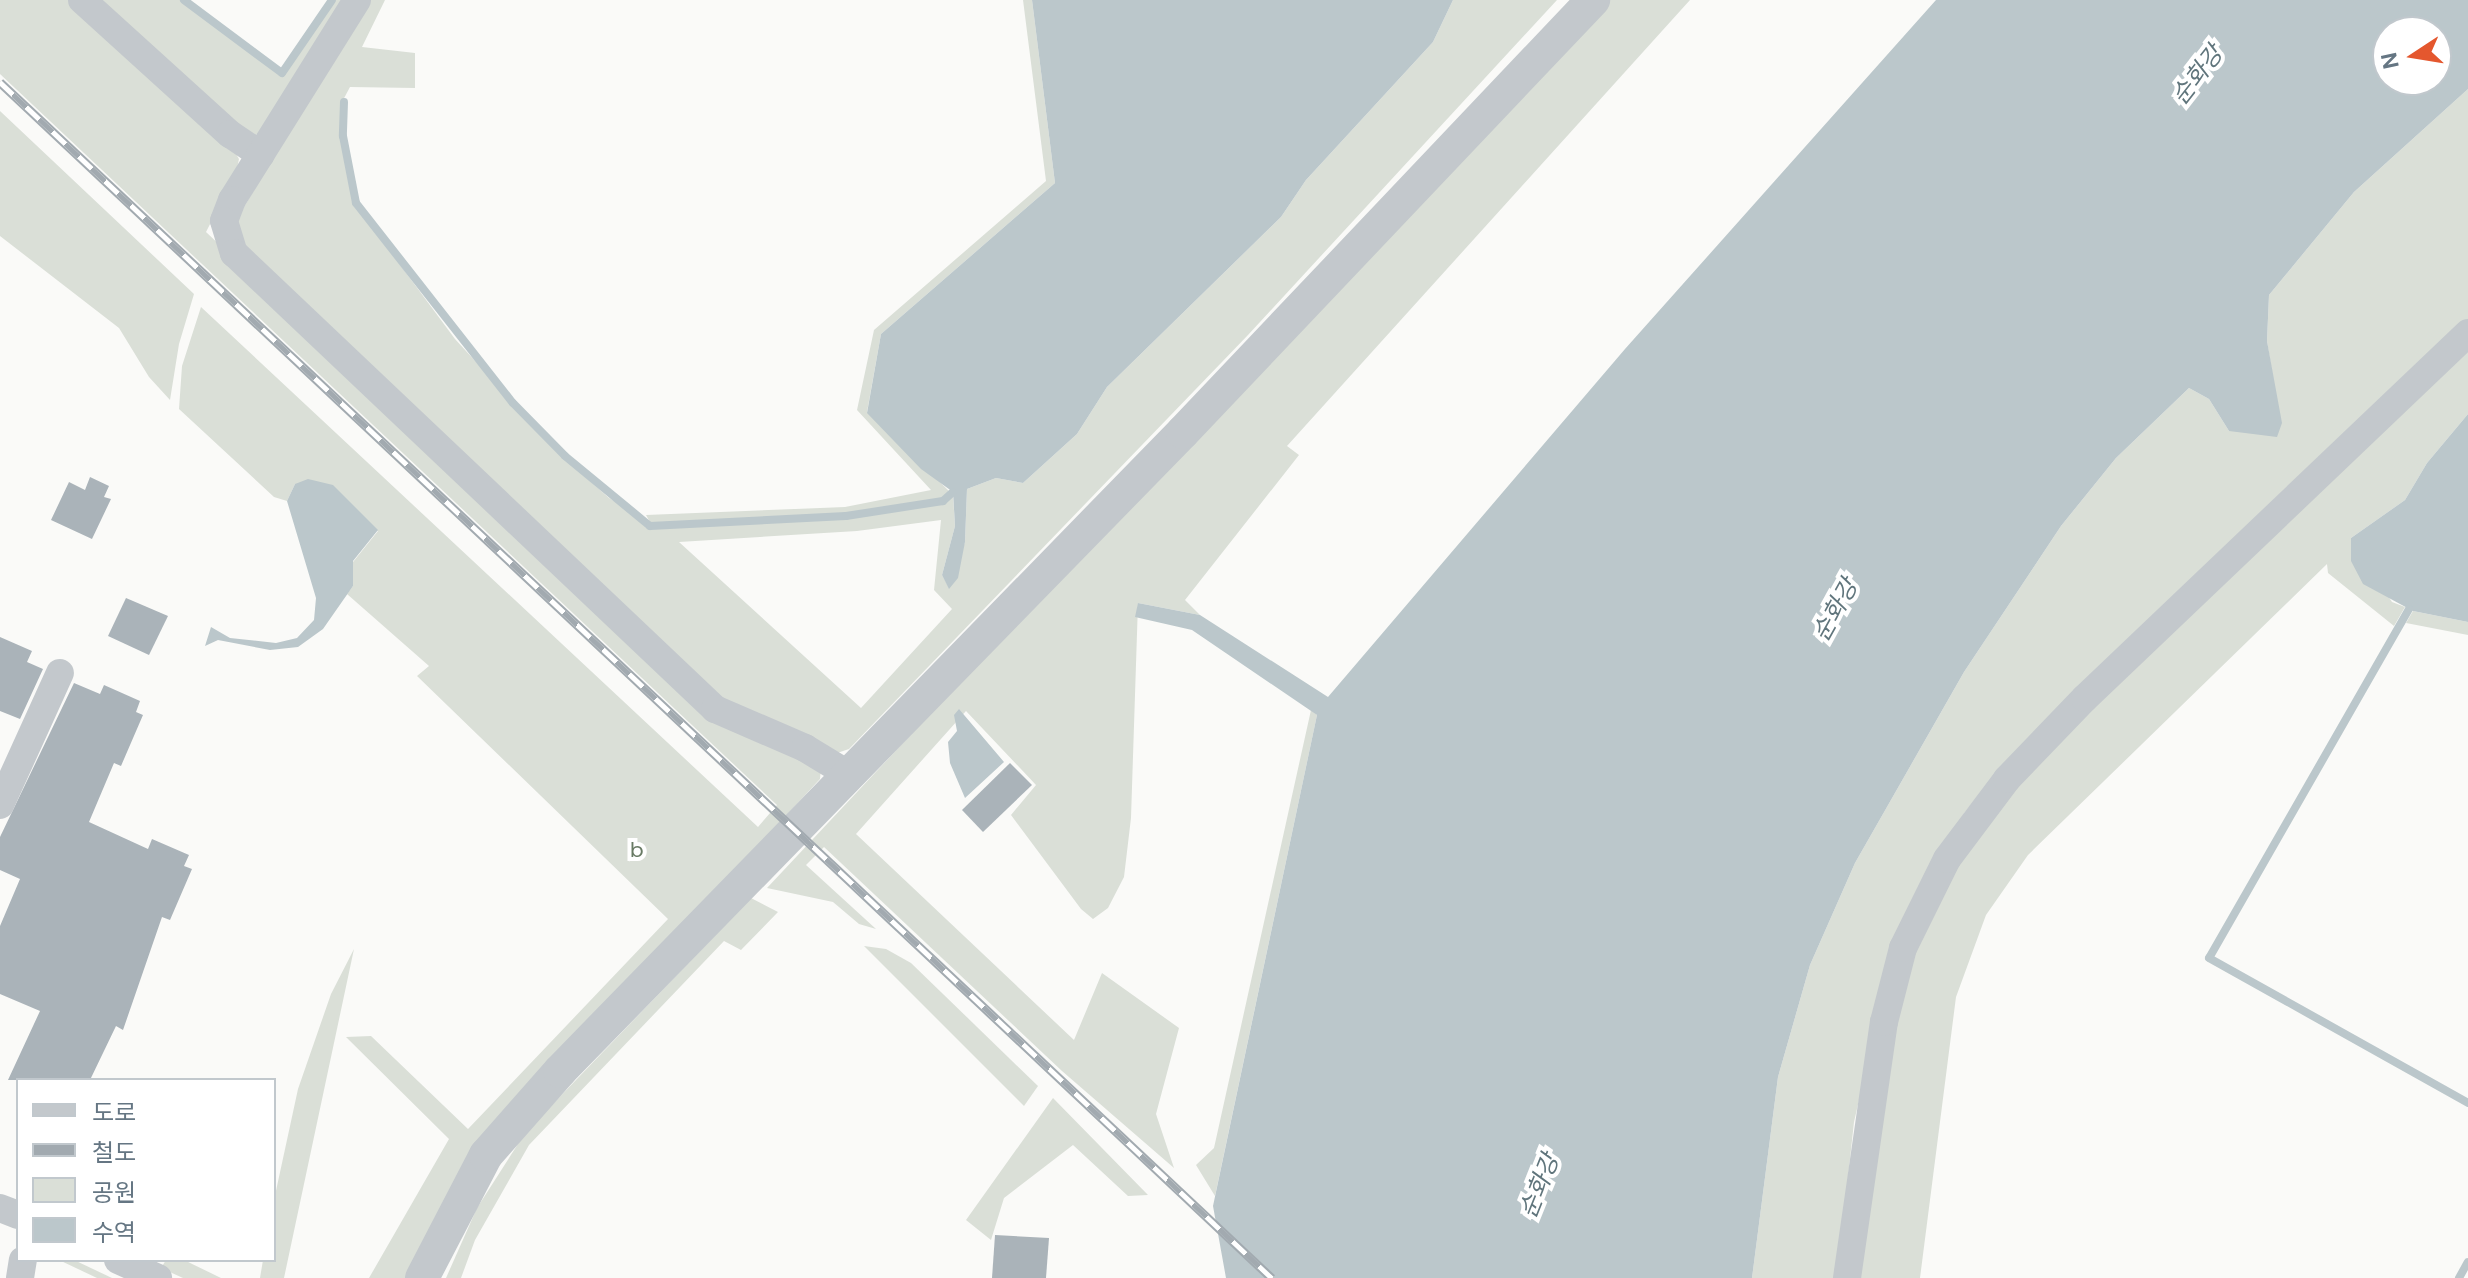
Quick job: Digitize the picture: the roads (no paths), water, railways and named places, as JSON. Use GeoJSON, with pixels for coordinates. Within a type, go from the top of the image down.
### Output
{"type":"FeatureCollection","features":[{"type":"Feature","properties":{"kind":"street"},"geometry":{"type":"LineString","coordinates":[[82,0],[230,134],[261,155]]}},
{"type":"Feature","properties":{"kind":"street"},"geometry":{"type":"LineString","coordinates":[[357,0],[224,221],[234,253],[715,709],[805,748],[848,774]]}},
{"type":"Feature","properties":{"kind":"street"},"geometry":{"type":"LineString","coordinates":[[422,1278],[486,1155],[560,1071],[1183,432],[1593,0]]}},
{"type":"Feature","properties":{"kind":"street"},"geometry":{"type":"LineString","coordinates":[[1847,1278],[1884,1022],[1903,948],[1947,859],[2007,779],[2085,698],[2468,333]]}},
{"type":"Feature","properties":{"kind":"street"},"geometry":{"type":"LineString","coordinates":[[0,805],[60,673]]}},
{"type":"Feature","properties":{"kind":"street"},"geometry":{"type":"LineString","coordinates":[[122,1262],[158,1278]]}},
{"type":"Feature","properties":{"kind":"water"},"geometry":{"type":"Polygon","coordinates":[[[1032,0],[1453,0],[1433,42],[1306,180],[1281,217],[1107,387],[1077,434],[1023,483],[996,478],[967,489],[965,542],[958,578],[949,589],[942,575],[955,526],[953,492],[921,469],[867,413],[881,334],[1055,183],[1032,0]]]}},
{"type":"Feature","properties":{"kind":"water","name":"순화강"},"geometry":{"type":"Polygon","coordinates":[[[1936,0],[2468,0],[2468,89],[2354,192],[2269,295],[2267,341],[2282,423],[2277,437],[2229,431],[2209,399],[2189,388],[2116,458],[2061,526],[1964,672],[1855,863],[1810,965],[1778,1077],[1752,1278],[1226,1278],[1213,1206],[1317,715],[1192,630],[1135,617],[1138,603],[1200,615],[1328,697],[1625,349],[1936,0]]]}},
{"type":"Feature","properties":{"kind":"water"},"geometry":{"type":"Polygon","coordinates":[[[2468,414],[2468,622],[2413,611],[2363,584],[2351,561],[2351,538],[2405,500],[2427,463],[2468,414]]]}},
{"type":"Feature","properties":{"kind":"water"},"geometry":{"type":"Polygon","coordinates":[[[308,479],[333,485],[378,530],[353,561],[353,586],[323,629],[298,647],[270,650],[218,640],[205,646],[211,627],[230,638],[276,643],[297,638],[314,620],[316,598],[287,501],[295,484],[308,479]]]}},
{"type":"Feature","properties":{"kind":"water"},"geometry":{"type":"Polygon","coordinates":[[[959,709],[1004,762],[965,798],[950,763],[948,742],[957,731],[954,715],[959,709]]]}},
{"type":"Feature","properties":{"kind":"waterway"},"geometry":{"type":"LineString","coordinates":[[184,0],[282,73],[332,0]]}},
{"type":"Feature","properties":{"kind":"waterway"},"geometry":{"type":"LineString","coordinates":[[344,102],[343,136],[356,203],[513,403],[565,456],[650,526],[846,516],[943,501],[953,492]]}},
{"type":"Feature","properties":{"kind":"waterway"},"geometry":{"type":"LineString","coordinates":[[2409,609],[2209,958],[2468,1103]]}},
{"type":"Feature","properties":{"kind":"waterway"},"geometry":{"type":"LineString","coordinates":[[2459,1278],[2468,1262]]}},
{"type":"Feature","properties":{"kind":"railway"},"geometry":{"type":"LineString","coordinates":[[0,82],[1272,1278]]}},
{"type":"Feature","properties":{"kind":"park label","name":"b"},"geometry":{"type":"Point","coordinates":[637,850]}}]}
